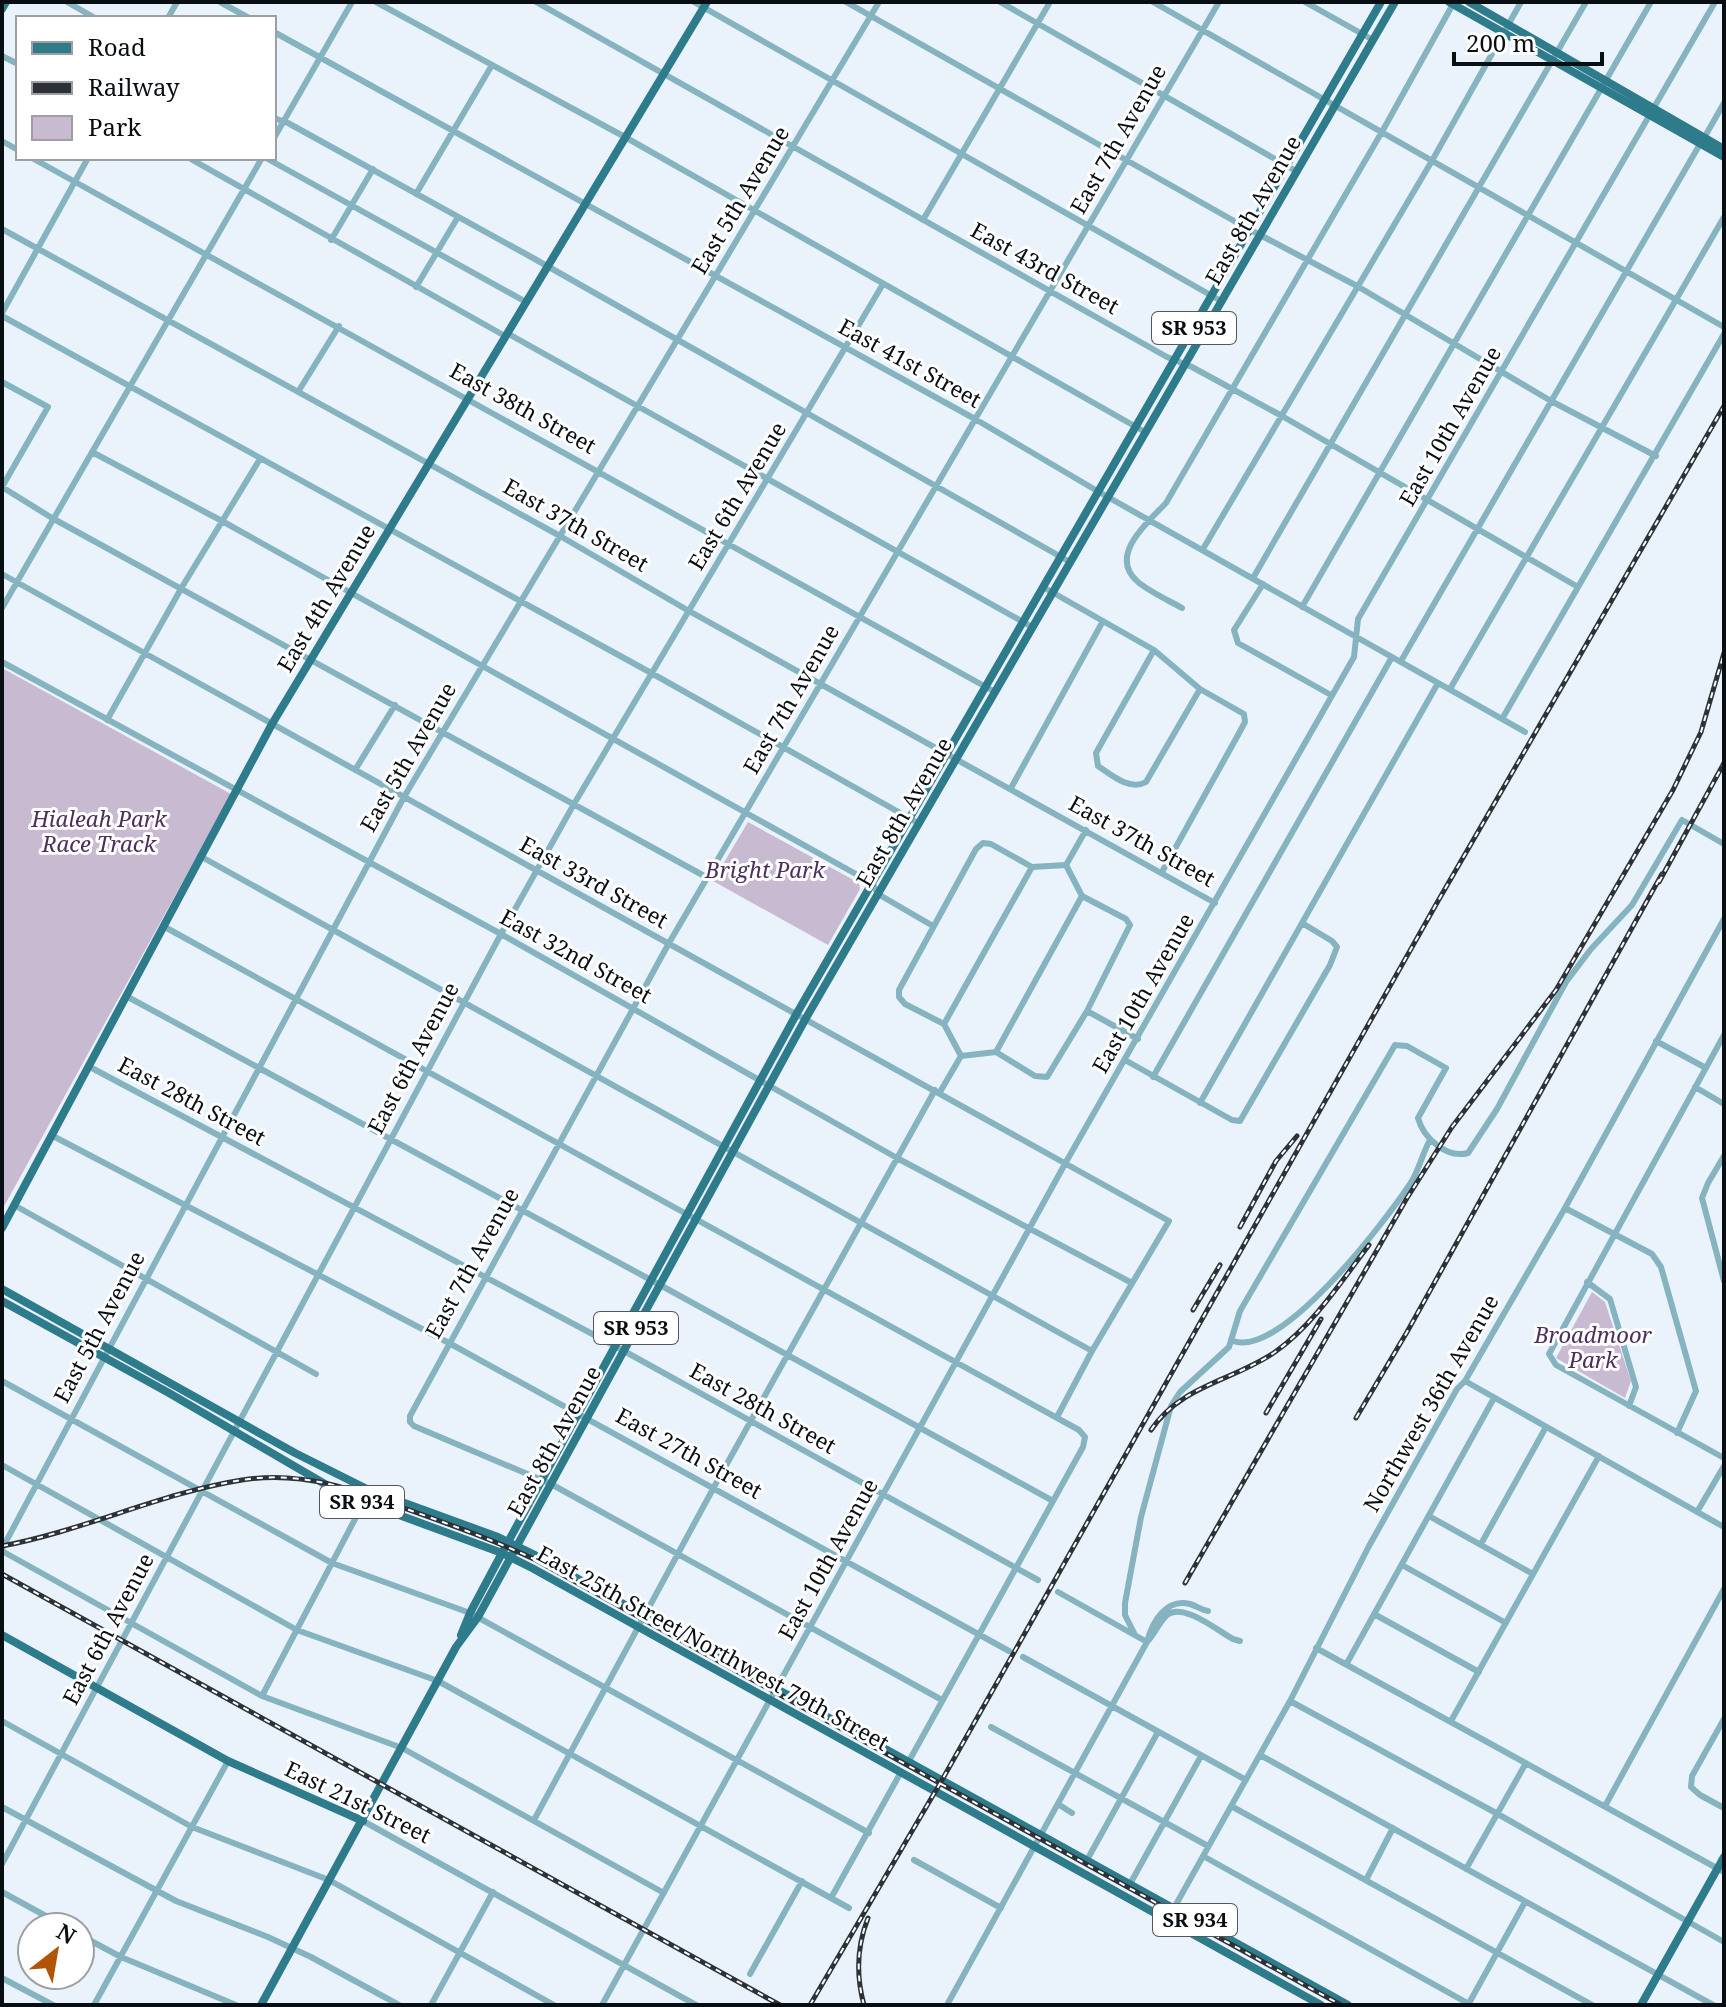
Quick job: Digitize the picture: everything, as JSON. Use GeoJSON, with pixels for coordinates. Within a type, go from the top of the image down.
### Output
{"type":"FeatureCollection","features":[{"type":"Feature","properties":{"kind":"main road"},"geometry":{"type":"LineString","coordinates":[[2,9],[6,2]]}},
{"type":"Feature","properties":{"kind":"main road","name":"East 8th Avenue"},"geometry":{"type":"LineString","coordinates":[[1140,430],[1185,364],[1260,234],[1326,99],[1381,2]]}},
{"type":"Feature","properties":{"kind":"main road","name":"East 8th Avenue"},"geometry":{"type":"LineString","coordinates":[[801,1016],[878,894],[995,692],[1212,296],[1251,230],[1335,104],[1395,2]]}},
{"type":"Feature","properties":{"kind":"main road"},"geometry":{"type":"LineString","coordinates":[[1469,2],[1506,28],[1702,141],[1724,157]]}},
{"type":"Feature","properties":{"kind":"main road"},"geometry":{"type":"LineString","coordinates":[[1451,3],[1506,28]]}},
{"type":"Feature","properties":{"kind":"main road","name":"East 4th Avenue"},"geometry":{"type":"LineString","coordinates":[[2,1228],[272,724],[705,5]]}},
{"type":"Feature","properties":{"kind":"main road"},"geometry":{"type":"LineString","coordinates":[[1702,141],[1724,149]]}},
{"type":"Feature","properties":{"kind":"main road","name":"East 8th Avenue"},"geometry":{"type":"LineString","coordinates":[[261,2005],[474,1615],[542,1480],[583,1415],[619,1349],[651,1280],[692,1215],[909,818],[1043,587],[1065,560]]}},
{"type":"Feature","properties":{"kind":"main road","name":"East 8th Avenue"},"geometry":{"type":"LineString","coordinates":[[619,1349],[660,1285],[692,1215]]}},
{"type":"Feature","properties":{"kind":"main road","name":"East 25th Street/Northwest 79th Street"},"geometry":{"type":"LineString","coordinates":[[2,1289],[108,1348],[326,1485],[506,1555],[1034,1847]]}},
{"type":"Feature","properties":{"kind":"main road","name":"East 25th Street/Northwest 79th Street"},"geometry":{"type":"LineString","coordinates":[[2,1301],[235,1425]]}},
{"type":"Feature","properties":{"kind":"main road","name":"East 8th Avenue"},"geometry":{"type":"LineString","coordinates":[[512,1544],[551,1484],[583,1415]]}},
{"type":"Feature","properties":{"kind":"main road","name":"SR 934"},"geometry":{"type":"LineString","coordinates":[[235,1425],[369,1490],[512,1544],[1348,2005]]}},
{"type":"Feature","properties":{"kind":"main road","name":"East 21st Street"},"geometry":{"type":"LineString","coordinates":[[2,1635],[228,1761],[363,1821]]}},
{"type":"Feature","properties":{"kind":"main road"},"geometry":{"type":"LineString","coordinates":[[851,1744],[857,1733]]}},
{"type":"Feature","properties":{"kind":"main road","name":"SR 934"},"geometry":{"type":"LineString","coordinates":[[1034,1847],[1321,2005]]}},
{"type":"Feature","properties":{"kind":"main road"},"geometry":{"type":"LineString","coordinates":[[1641,2005],[1721,1870],[1724,1857]]}},
{"type":"Feature","properties":{"kind":"street"},"geometry":{"type":"LineString","coordinates":[[67,2],[92,16]]}},
{"type":"Feature","properties":{"kind":"street"},"geometry":{"type":"LineString","coordinates":[[220,2],[245,16]]}},
{"type":"Feature","properties":{"kind":"street"},"geometry":{"type":"LineString","coordinates":[[276,134],[352,2]]}},
{"type":"Feature","properties":{"kind":"street"},"geometry":{"type":"LineString","coordinates":[[376,2],[625,137],[1140,430]]}},
{"type":"Feature","properties":{"kind":"street","name":"East 43rd Street"},"geometry":{"type":"LineString","coordinates":[[536,2],[1175,361],[1282,416],[1578,587]]}},
{"type":"Feature","properties":{"kind":"street"},"geometry":{"type":"LineString","coordinates":[[694,2],[705,5],[831,81],[1221,301]]}},
{"type":"Feature","properties":{"kind":"street"},"geometry":{"type":"LineString","coordinates":[[846,2],[1405,313],[1551,401],[1656,456]]}},
{"type":"Feature","properties":{"kind":"street","name":"East 5th Avenue"},"geometry":{"type":"LineString","coordinates":[[2,1550],[404,797],[879,2]]}},
{"type":"Feature","properties":{"kind":"street"},"geometry":{"type":"LineString","coordinates":[[1000,2],[1292,168]]}},
{"type":"Feature","properties":{"kind":"street"},"geometry":{"type":"LineString","coordinates":[[923,220],[1050,2]]}},
{"type":"Feature","properties":{"kind":"street"},"geometry":{"type":"LineString","coordinates":[[1153,2],[1383,130],[1724,327]]}},
{"type":"Feature","properties":{"kind":"street","name":"East 7th Avenue"},"geometry":{"type":"LineString","coordinates":[[542,1480],[414,1426],[410,1416],[669,943],[1219,2]]}},
{"type":"Feature","properties":{"kind":"street"},"geometry":{"type":"LineString","coordinates":[[1305,2],[1373,40]]}},
{"type":"Feature","properties":{"kind":"street"},"geometry":{"type":"LineString","coordinates":[[1203,549],[1433,159],[1521,2]]}},
{"type":"Feature","properties":{"kind":"street"},"geometry":{"type":"LineString","coordinates":[[1253,578],[1586,2]]}},
{"type":"Feature","properties":{"kind":"street"},"geometry":{"type":"LineString","coordinates":[[1302,607],[1651,2]]}},
{"type":"Feature","properties":{"kind":"street","name":"East 10th Avenue"},"geometry":{"type":"LineString","coordinates":[[602,2005],[1066,1162],[1354,657],[1358,619],[1715,2]]}},
{"type":"Feature","properties":{"kind":"street"},"geometry":{"type":"LineString","coordinates":[[1182,608],[1138,582],[1130,573],[1126,563],[1140,529],[1166,503],[1383,130],[1451,3]]}},
{"type":"Feature","properties":{"kind":"street","name":"East 41st Street"},"geometry":{"type":"LineString","coordinates":[[276,33],[975,419],[1525,732]]}},
{"type":"Feature","properties":{"kind":"street"},"geometry":{"type":"LineString","coordinates":[[416,194],[492,65]]}},
{"type":"Feature","properties":{"kind":"street"},"geometry":{"type":"LineString","coordinates":[[1401,661],[1724,103]]}},
{"type":"Feature","properties":{"kind":"street"},"geometry":{"type":"LineString","coordinates":[[276,119],[547,266],[1065,560]]}},
{"type":"Feature","properties":{"kind":"street","name":"East 38th Street"},"geometry":{"type":"LineString","coordinates":[[36,160],[995,692]]}},
{"type":"Feature","properties":{"kind":"street"},"geometry":{"type":"LineString","coordinates":[[87,160],[2,315],[918,823]]}},
{"type":"Feature","properties":{"kind":"street"},"geometry":{"type":"LineString","coordinates":[[193,160],[485,326],[506,334],[637,406],[1032,627]]}},
{"type":"Feature","properties":{"kind":"street"},"geometry":{"type":"LineString","coordinates":[[2,608],[263,160]]}},
{"type":"Feature","properties":{"kind":"street"},"geometry":{"type":"LineString","coordinates":[[268,160],[526,302]]}},
{"type":"Feature","properties":{"kind":"street"},"geometry":{"type":"LineString","coordinates":[[331,240],[373,169]]}},
{"type":"Feature","properties":{"kind":"street"},"geometry":{"type":"LineString","coordinates":[[416,287],[458,217]]}},
{"type":"Feature","properties":{"kind":"street"},"geometry":{"type":"LineString","coordinates":[[1450,689],[1724,217]]}},
{"type":"Feature","properties":{"kind":"street","name":"East 37th Street"},"geometry":{"type":"LineString","coordinates":[[2,229],[560,536],[1215,903]]}},
{"type":"Feature","properties":{"kind":"street","name":"East 6th Avenue"},"geometry":{"type":"LineString","coordinates":[[2,1864],[501,934],[574,804],[883,284]]}},
{"type":"Feature","properties":{"kind":"street"},"geometry":{"type":"LineString","coordinates":[[298,392],[339,326]]}},
{"type":"Feature","properties":{"kind":"street"},"geometry":{"type":"LineString","coordinates":[[1502,719],[1724,334]]}},
{"type":"Feature","properties":{"kind":"street"},"geometry":{"type":"LineString","coordinates":[[2,382],[48,407],[2,487],[52,518],[708,878]]}},
{"type":"Feature","properties":{"kind":"street"},"geometry":{"type":"LineString","coordinates":[[92,452],[747,812],[872,883],[878,894],[933,926]]}},
{"type":"Feature","properties":{"kind":"street"},"geometry":{"type":"LineString","coordinates":[[107,720],[182,587],[260,459]]}},
{"type":"Feature","properties":{"kind":"street","name":"East 33rd Street"},"geometry":{"type":"LineString","coordinates":[[2,574],[1169,1221],[1132,1283]]}},
{"type":"Feature","properties":{"kind":"street"},"geometry":{"type":"LineString","coordinates":[[1263,584],[1234,630],[1238,643],[1331,695]]}},
{"type":"Feature","properties":{"kind":"street"},"geometry":{"type":"LineString","coordinates":[[1043,587],[1154,650],[1200,689],[1244,714],[1245,722],[1162,872]]}},
{"type":"Feature","properties":{"kind":"street"},"geometry":{"type":"LineString","coordinates":[[1011,788],[1103,621]]}},
{"type":"Feature","properties":{"kind":"street"},"geometry":{"type":"LineString","coordinates":[[1154,650],[1095,758],[1098,766],[1132,785],[1139,786],[1146,782],[1200,689]]}},
{"type":"Feature","properties":{"kind":"street"},"geometry":{"type":"LineString","coordinates":[[1153,1077],[1392,657]]}},
{"type":"Feature","properties":{"kind":"street","name":"East 32nd Street"},"geometry":{"type":"LineString","coordinates":[[2,662],[501,934],[897,1158],[1132,1283]]}},
{"type":"Feature","properties":{"kind":"street"},"geometry":{"type":"LineString","coordinates":[[1200,1103],[1438,683]]}},
{"type":"Feature","properties":{"kind":"street"},"geometry":{"type":"LineString","coordinates":[[355,770],[395,705]]}},
{"type":"Feature","properties":{"kind":"street"},"geometry":{"type":"LineString","coordinates":[[1135,1635],[1126,1618],[1125,1606],[1141,1517],[1167,1417],[1178,1394],[1233,1341],[1240,1311],[1395,1045],[1407,1046],[1446,1068],[1418,1118],[1422,1132],[1430,1140],[1457,1154],[1465,1154],[1473,1148],[1566,982],[1591,949],[1629,909],[1682,820],[1724,844]]}},
{"type":"Feature","properties":{"kind":"street"},"geometry":{"type":"LineString","coordinates":[[1066,865],[1086,830]]}},
{"type":"Feature","properties":{"kind":"street"},"geometry":{"type":"LineString","coordinates":[[961,1056],[944,1024],[905,1004],[899,997],[899,990],[933,926],[976,849],[983,843],[991,844],[1032,867],[1066,865]]}},
{"type":"Feature","properties":{"kind":"street"},"geometry":{"type":"LineString","coordinates":[[200,856],[1092,1351]]}},
{"type":"Feature","properties":{"kind":"street"},"geometry":{"type":"LineString","coordinates":[[961,1056],[996,1052],[1035,1076],[1047,1077],[1087,1011],[1130,925],[1126,919],[1082,896],[1066,865]]}},
{"type":"Feature","properties":{"kind":"street"},"geometry":{"type":"LineString","coordinates":[[944,1024],[1032,867]]}},
{"type":"Feature","properties":{"kind":"street"},"geometry":{"type":"LineString","coordinates":[[996,1052],[1082,896]]}},
{"type":"Feature","properties":{"kind":"street","name":"Northwest 36th Avenue"},"geometry":{"type":"LineString","coordinates":[[1174,1908],[1290,1701],[1382,1523],[1457,1389],[1465,1381],[1565,1208],[1724,919]]}},
{"type":"Feature","properties":{"kind":"street"},"geometry":{"type":"LineString","coordinates":[[1125,1060],[1232,1120],[1240,1121],[1330,965],[1337,947],[1302,923]]}},
{"type":"Feature","properties":{"kind":"street"},"geometry":{"type":"LineString","coordinates":[[163,926],[1079,1430],[1085,1437],[1083,1447],[909,1761]]}},
{"type":"Feature","properties":{"kind":"street"},"geometry":{"type":"LineString","coordinates":[[126,996],[1053,1501]]}},
{"type":"Feature","properties":{"kind":"street"},"geometry":{"type":"LineString","coordinates":[[1087,1011],[1138,1039]]}},
{"type":"Feature","properties":{"kind":"street"},"geometry":{"type":"LineString","coordinates":[[1723,1038],[1549,1354],[1556,1365],[1724,1458]]}},
{"type":"Feature","properties":{"kind":"street"},"geometry":{"type":"LineString","coordinates":[[1656,1041],[1706,1068]]}},
{"type":"Feature","properties":{"kind":"street"},"geometry":{"type":"LineString","coordinates":[[534,1820],[861,1221],[961,1056]]}},
{"type":"Feature","properties":{"kind":"street","name":"East 28th Street"},"geometry":{"type":"LineString","coordinates":[[88,1066],[619,1349],[1038,1580]]}},
{"type":"Feature","properties":{"kind":"street"},"geometry":{"type":"LineString","coordinates":[[1695,1087],[1724,1104]]}},
{"type":"Feature","properties":{"kind":"street","name":"East 27th Street"},"geometry":{"type":"LineString","coordinates":[[51,1135],[583,1415],[1009,1651]]}},
{"type":"Feature","properties":{"kind":"street"},"geometry":{"type":"LineString","coordinates":[[1233,1341],[1242,1343],[1270,1335],[1324,1289],[1379,1227],[1404,1192],[1430,1140]]}},
{"type":"Feature","properties":{"kind":"street"},"geometry":{"type":"LineString","coordinates":[[1724,1156],[1702,1198],[1724,1281]]}},
{"type":"Feature","properties":{"kind":"street"},"geometry":{"type":"LineString","coordinates":[[14,1205],[316,1374]]}},
{"type":"Feature","properties":{"kind":"street"},"geometry":{"type":"LineString","coordinates":[[1565,1208],[1652,1254],[1661,1267],[1696,1391],[1677,1433]]}},
{"type":"Feature","properties":{"kind":"street"},"geometry":{"type":"LineString","coordinates":[[1587,1282],[1610,1299],[1636,1387],[1629,1406]]}},
{"type":"Feature","properties":{"kind":"street"},"geometry":{"type":"LineString","coordinates":[[1057,1417],[1132,1283]]}},
{"type":"Feature","properties":{"kind":"street"},"geometry":{"type":"LineString","coordinates":[[2,1381],[332,1563],[474,1615],[869,1833]]}},
{"type":"Feature","properties":{"kind":"street"},"geometry":{"type":"LineString","coordinates":[[1465,1381],[1724,1527]]}},
{"type":"Feature","properties":{"kind":"street"},"geometry":{"type":"LineString","coordinates":[[1347,1663],[1494,1398]]}},
{"type":"Feature","properties":{"kind":"street"},"geometry":{"type":"LineString","coordinates":[[1481,1544],[1546,1427]]}},
{"type":"Feature","properties":{"kind":"street"},"geometry":{"type":"LineString","coordinates":[[1451,1721],[1599,1456]]}},
{"type":"Feature","properties":{"kind":"street"},"geometry":{"type":"LineString","coordinates":[[2,1465],[297,1630],[438,1681],[849,1908]]}},
{"type":"Feature","properties":{"kind":"street"},"geometry":{"type":"LineString","coordinates":[[1697,1512],[1724,1466]]}},
{"type":"Feature","properties":{"kind":"street"},"geometry":{"type":"LineString","coordinates":[[542,1480],[942,1700]]}},
{"type":"Feature","properties":{"kind":"street"},"geometry":{"type":"LineString","coordinates":[[262,1696],[364,1502]]}},
{"type":"Feature","properties":{"kind":"street"},"geometry":{"type":"LineString","coordinates":[[1429,1516],[1533,1574]]}},
{"type":"Feature","properties":{"kind":"street"},"geometry":{"type":"LineString","coordinates":[[2,1550],[262,1696],[402,1748],[664,1893]]}},
{"type":"Feature","properties":{"kind":"street"},"geometry":{"type":"LineString","coordinates":[[1402,1565],[1506,1623]]}},
{"type":"Feature","properties":{"kind":"street"},"geometry":{"type":"LineString","coordinates":[[1058,1592],[1147,1642]]}},
{"type":"Feature","properties":{"kind":"street"},"geometry":{"type":"LineString","coordinates":[[1605,1806],[1723,1592]]}},
{"type":"Feature","properties":{"kind":"street"},"geometry":{"type":"LineString","coordinates":[[1147,1642],[1149,1631],[1158,1616],[1170,1606],[1185,1603],[1208,1611]]}},
{"type":"Feature","properties":{"kind":"street"},"geometry":{"type":"LineString","coordinates":[[947,2005],[1147,1642],[1167,1615],[1179,1611],[1188,1613],[1240,1641]]}},
{"type":"Feature","properties":{"kind":"street"},"geometry":{"type":"LineString","coordinates":[[1374,1614],[1479,1672]]}},
{"type":"Feature","properties":{"kind":"street"},"geometry":{"type":"LineString","coordinates":[[1316,1648],[1721,1870]]}},
{"type":"Feature","properties":{"kind":"street"},"geometry":{"type":"LineString","coordinates":[[1023,1657],[1246,1780]]}},
{"type":"Feature","properties":{"kind":"street"},"geometry":{"type":"LineString","coordinates":[[1290,1701],[1724,1942]]}},
{"type":"Feature","properties":{"kind":"street"},"geometry":{"type":"LineString","coordinates":[[1724,1719],[1692,1776],[1691,1787],[1724,1808]]}},
{"type":"Feature","properties":{"kind":"street"},"geometry":{"type":"LineString","coordinates":[[2,1721],[192,1827],[329,1880],[554,2005]]}},
{"type":"Feature","properties":{"kind":"street"},"geometry":{"type":"LineString","coordinates":[[991,1727],[1208,1846]]}},
{"type":"Feature","properties":{"kind":"street"},"geometry":{"type":"LineString","coordinates":[[1087,1860],[1158,1732]]}},
{"type":"Feature","properties":{"kind":"street"},"geometry":{"type":"LineString","coordinates":[[1260,1755],[1713,2005]]}},
{"type":"Feature","properties":{"kind":"street"},"geometry":{"type":"LineString","coordinates":[[1130,1884],[1201,1756]]}},
{"type":"Feature","properties":{"kind":"street"},"geometry":{"type":"LineString","coordinates":[[94,2005],[228,1761]]}},
{"type":"Feature","properties":{"kind":"street"},"geometry":{"type":"LineString","coordinates":[[1466,1869],[1526,1763]]}},
{"type":"Feature","properties":{"kind":"street"},"geometry":{"type":"LineString","coordinates":[[831,1898],[901,1772]]}},
{"type":"Feature","properties":{"kind":"street"},"geometry":{"type":"LineString","coordinates":[[1058,1804],[1072,1813]]}},
{"type":"Feature","properties":{"kind":"street"},"geometry":{"type":"LineString","coordinates":[[1231,1806],[1592,2005]]}},
{"type":"Feature","properties":{"kind":"street"},"geometry":{"type":"LineString","coordinates":[[2,1807],[157,1891],[292,1948],[399,2005]]}},
{"type":"Feature","properties":{"kind":"street","name":"East 21st Street"},"geometry":{"type":"LineString","coordinates":[[363,1821],[696,2005]]}},
{"type":"Feature","properties":{"kind":"street"},"geometry":{"type":"LineString","coordinates":[[1366,1880],[1393,1828]]}},
{"type":"Feature","properties":{"kind":"street"},"geometry":{"type":"LineString","coordinates":[[1203,1856],[1469,2005],[1525,1902]]}},
{"type":"Feature","properties":{"kind":"street"},"geometry":{"type":"LineString","coordinates":[[914,1860],[1001,1908]]}},
{"type":"Feature","properties":{"kind":"street"},"geometry":{"type":"LineString","coordinates":[[750,1974],[802,1881]]}},
{"type":"Feature","properties":{"kind":"street"},"geometry":{"type":"LineString","coordinates":[[2,1892],[37,1911]]}},
{"type":"Feature","properties":{"kind":"street"},"geometry":{"type":"LineString","coordinates":[[431,2005],[493,1892]]}},
{"type":"Feature","properties":{"kind":"street"},"geometry":{"type":"LineString","coordinates":[[96,1944],[236,2005]]}},
{"type":"Feature","properties":{"kind":"street"},"geometry":{"type":"LineString","coordinates":[[2,1978],[53,2005]]}},
{"type":"Feature","properties":{"kind":"green space","name":"Hialeah Park Race Track"},"geometry":{"type":"Polygon","coordinates":[[[2,668],[231,794],[2,1210],[2,668]]]}},
{"type":"Feature","properties":{"kind":"green space","name":"Bright Park"},"geometry":{"type":"Polygon","coordinates":[[[748,822],[859,883],[860,889],[828,945],[713,881],[748,822]]]}},
{"type":"Feature","properties":{"kind":"green space","name":"Broadmoor Park"},"geometry":{"type":"Polygon","coordinates":[[[1592,1292],[1605,1302],[1631,1381],[1625,1398],[1556,1358],[1592,1292]]]}},
{"type":"Feature","properties":{"kind":"railway"},"geometry":{"type":"LineString","coordinates":[[810,2005],[942,1780],[1438,901],[1724,406]]}},
{"type":"Feature","properties":{"kind":"railway"},"geometry":{"type":"LineString","coordinates":[[1185,1583],[1407,1198],[1452,1127],[1556,990],[1673,790],[1701,732],[1724,653]]}},
{"type":"Feature","properties":{"kind":"railway"},"geometry":{"type":"LineString","coordinates":[[1659,882],[1724,763]]}},
{"type":"Feature","properties":{"kind":"railway"},"geometry":{"type":"LineString","coordinates":[[1356,1418],[1662,874]]}},
{"type":"Feature","properties":{"kind":"railway"},"geometry":{"type":"LineString","coordinates":[[1240,1227],[1276,1161],[1297,1136]]}},
{"type":"Feature","properties":{"kind":"railway"},"geometry":{"type":"LineString","coordinates":[[1151,1430],[1163,1415],[1192,1393],[1259,1362],[1289,1341],[1326,1302],[1369,1245]]}},
{"type":"Feature","properties":{"kind":"railway"},"geometry":{"type":"LineString","coordinates":[[1193,1310],[1220,1265]]}},
{"type":"Feature","properties":{"kind":"railway"},"geometry":{"type":"LineString","coordinates":[[1266,1413],[1321,1319]]}},
{"type":"Feature","properties":{"kind":"railway"},"geometry":{"type":"LineString","coordinates":[[2,1546],[181,1494],[242,1480],[307,1480],[370,1496],[536,1560],[1341,2005]]}},
{"type":"Feature","properties":{"kind":"railway"},"geometry":{"type":"LineString","coordinates":[[2,1574],[780,2005]]}},
{"type":"Feature","properties":{"kind":"railway"},"geometry":{"type":"LineString","coordinates":[[864,2005],[859,1961],[868,1918]]}}]}
